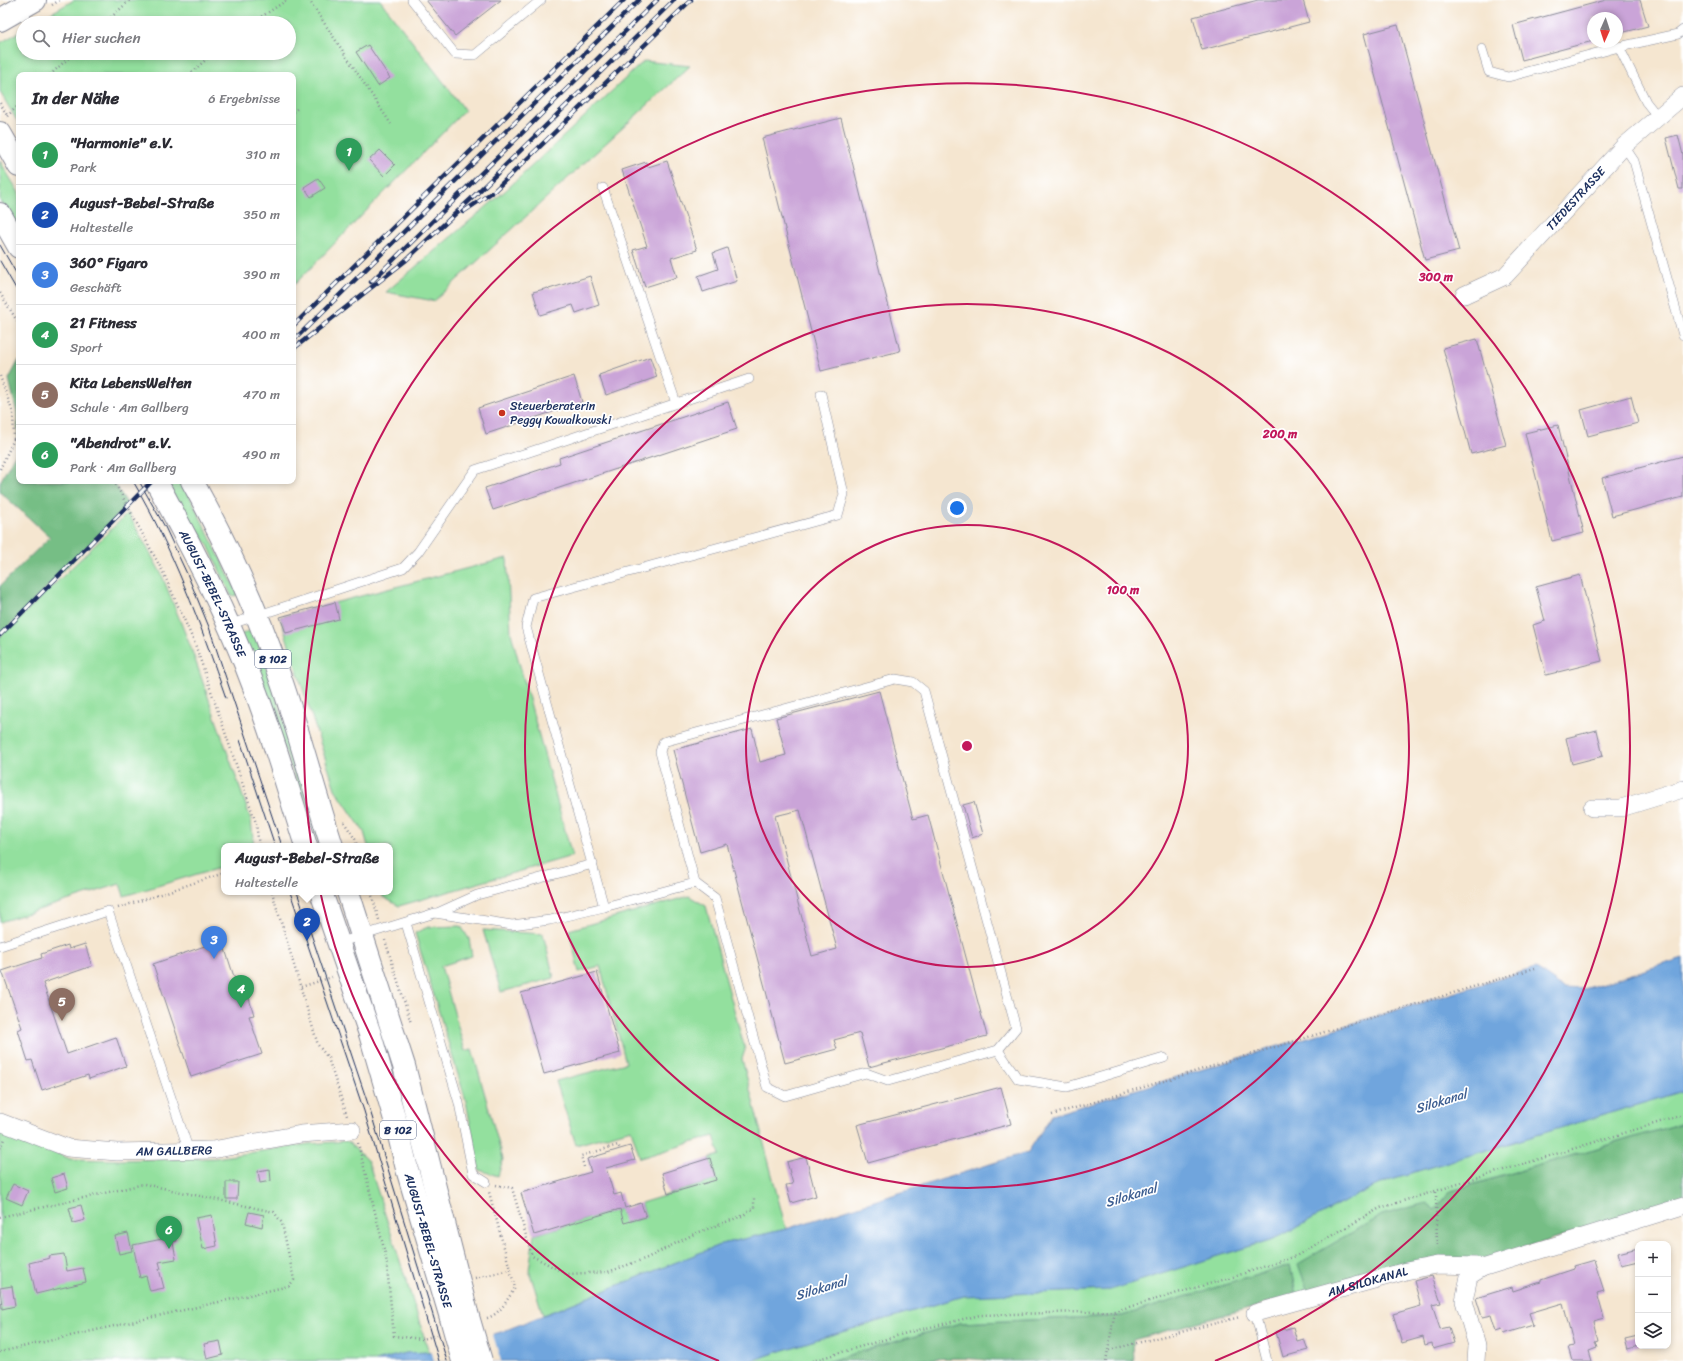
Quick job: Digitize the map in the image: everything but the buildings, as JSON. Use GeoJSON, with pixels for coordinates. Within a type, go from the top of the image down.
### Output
{"type":"FeatureCollection","features":[{"type":"Feature","properties":{"kind":"main road"},"geometry":{"type":"LineString","coordinates":[[0,20],[35,0]]}},
{"type":"Feature","properties":{"kind":"main road"},"geometry":{"type":"LineString","coordinates":[[4,124],[16,158]]}},
{"type":"Feature","properties":{"kind":"main road"},"geometry":{"type":"LineString","coordinates":[[0,214],[16,241]]}},
{"type":"Feature","properties":{"kind":"main road","name":"AUGUST-BEBEL-STRASSE"},"geometry":{"type":"LineString","coordinates":[[158,484],[192,548],[228,625],[254,687],[305,843]]}},
{"type":"Feature","properties":{"kind":"main road","name":"B 102"},"geometry":{"type":"LineString","coordinates":[[194,484],[230,555],[281,680],[331,843]]}},
{"type":"Feature","properties":{"kind":"main road","name":"AUGUST-BEBEL-STRASSE"},"geometry":{"type":"LineString","coordinates":[[322,895],[370,1034],[396,1123],[407,1169],[459,1315],[481,1361]]}},
{"type":"Feature","properties":{"kind":"main road","name":"AUGUST-BEBEL-STRASSE"},"geometry":{"type":"LineString","coordinates":[[349,895],[404,1066],[459,1315],[463,1361]]}},
{"type":"Feature","properties":{"kind":"street","name":"TIEDESTRASSE"},"geometry":{"type":"LineString","coordinates":[[1464,295],[1505,276],[1624,146],[1683,96]]}},
{"type":"Feature","properties":{"kind":"street"},"geometry":{"type":"LineString","coordinates":[[1592,808],[1621,808],[1683,789]]}},
{"type":"Feature","properties":{"kind":"street","name":"AM GALLBERG"},"geometry":{"type":"LineString","coordinates":[[0,1122],[68,1148],[117,1152],[212,1150],[301,1134],[352,1130]]}},
{"type":"Feature","properties":{"kind":"street","name":"AM SILOKANAL"},"geometry":{"type":"LineString","coordinates":[[1476,1361],[1476,1346],[1464,1301],[1469,1276],[1482,1268],[1683,1206]]}},
{"type":"Feature","properties":{"kind":"street","name":"AM SILOKANAL"},"geometry":{"type":"LineString","coordinates":[[1255,1313],[1406,1271],[1437,1265],[1479,1266],[1482,1268]]}},
{"type":"Feature","properties":{"kind":"lane"},"geometry":{"type":"LineString","coordinates":[[412,0],[455,54],[475,56],[540,0]]}},
{"type":"Feature","properties":{"kind":"lane"},"geometry":{"type":"LineString","coordinates":[[1623,46],[1678,34],[1683,30]]}},
{"type":"Feature","properties":{"kind":"lane"},"geometry":{"type":"LineString","coordinates":[[1482,49],[1489,72],[1508,77],[1615,48]]}},
{"type":"Feature","properties":{"kind":"lane"},"geometry":{"type":"LineString","coordinates":[[1619,48],[1646,102],[1658,117]]}},
{"type":"Feature","properties":{"kind":"lane"},"geometry":{"type":"LineString","coordinates":[[1624,146],[1634,161],[1683,335]]}},
{"type":"Feature","properties":{"kind":"lane"},"geometry":{"type":"LineString","coordinates":[[603,188],[676,403]]}},
{"type":"Feature","properties":{"kind":"lane"},"geometry":{"type":"LineString","coordinates":[[228,625],[402,568],[418,552],[475,470],[749,379]]}},
{"type":"Feature","properties":{"kind":"lane"},"geometry":{"type":"LineString","coordinates":[[604,907],[526,627],[533,598],[838,515],[844,494],[821,394]]}},
{"type":"Feature","properties":{"kind":"lane"},"geometry":{"type":"LineString","coordinates":[[895,679],[913,682],[924,691],[1016,1028],[998,1050],[888,1081],[866,1073],[784,1096],[767,1087],[716,898],[695,883],[660,752],[663,742],[895,679]]}},
{"type":"Feature","properties":{"kind":"lane"},"geometry":{"type":"LineString","coordinates":[[338,943],[435,913],[477,894],[593,864]]}},
{"type":"Feature","properties":{"kind":"lane"},"geometry":{"type":"LineString","coordinates":[[435,913],[512,925],[550,920],[695,883]]}},
{"type":"Feature","properties":{"kind":"lane"},"geometry":{"type":"LineString","coordinates":[[0,946],[108,911],[189,1151]]}},
{"type":"Feature","properties":{"kind":"lane"},"geometry":{"type":"LineString","coordinates":[[406,923],[459,1103],[474,1174],[486,1182]]}},
{"type":"Feature","properties":{"kind":"lane"},"geometry":{"type":"LineString","coordinates":[[998,1050],[1018,1079],[1067,1087],[1164,1058]]}},
{"type":"Feature","properties":{"kind":"lane"},"geometry":{"type":"LineString","coordinates":[[1255,1313],[1267,1361]]}},
{"type":"Feature","properties":{"kind":"path"},"geometry":{"type":"LineString","coordinates":[[113,16],[130,0]]}},
{"type":"Feature","properties":{"kind":"path"},"geometry":{"type":"LineString","coordinates":[[261,16],[287,0]]}},
{"type":"Feature","properties":{"kind":"path"},"geometry":{"type":"LineString","coordinates":[[309,0],[391,124]]}},
{"type":"Feature","properties":{"kind":"path"},"geometry":{"type":"LineString","coordinates":[[53,72],[66,60]]}},
{"type":"Feature","properties":{"kind":"path"},"geometry":{"type":"LineString","coordinates":[[192,72],[205,60]]}},
{"type":"Feature","properties":{"kind":"path"},"geometry":{"type":"LineString","coordinates":[[4,124],[16,109]]}},
{"type":"Feature","properties":{"kind":"path"},"geometry":{"type":"LineString","coordinates":[[0,293],[16,319]]}},
{"type":"Feature","properties":{"kind":"path"},"geometry":{"type":"LineString","coordinates":[[0,376],[13,413],[14,439],[0,469]]}},
{"type":"Feature","properties":{"kind":"path"},"geometry":{"type":"LineString","coordinates":[[116,484],[163,572],[195,644],[256,823],[259,843]]}},
{"type":"Feature","properties":{"kind":"path"},"geometry":{"type":"LineString","coordinates":[[108,911],[221,875]]}},
{"type":"Feature","properties":{"kind":"path"},"geometry":{"type":"LineString","coordinates":[[273,895],[318,1045],[328,1058],[352,1130],[360,1145],[386,1257],[394,1336],[423,1339]]}},
{"type":"Feature","properties":{"kind":"path"},"geometry":{"type":"LineString","coordinates":[[1052,1115],[1535,968]]}},
{"type":"Feature","properties":{"kind":"path"},"geometry":{"type":"LineString","coordinates":[[812,1361],[910,1332],[980,1315],[1115,1311],[1233,1277],[1296,1256],[1380,1208],[1683,1115]]}},
{"type":"Feature","properties":{"kind":"path"},"geometry":{"type":"LineString","coordinates":[[584,1167],[580,1156],[618,1145],[620,1149]]}},
{"type":"Feature","properties":{"kind":"path"},"geometry":{"type":"LineString","coordinates":[[492,1317],[500,1311],[515,1288],[486,1182],[512,1188],[532,1256],[567,1274],[608,1272],[647,1258],[694,1234],[742,1216],[754,1208],[754,1196]]}},
{"type":"Feature","properties":{"kind":"path"},"geometry":{"type":"LineString","coordinates":[[0,1217],[144,1184],[266,1210],[274,1212],[282,1224],[294,1280],[289,1286],[0,1352]]}},
{"type":"Feature","properties":{"kind":"path"},"geometry":{"type":"LineString","coordinates":[[1436,1192],[1437,1265]]}},
{"type":"Feature","properties":{"kind":"path"},"geometry":{"type":"LineString","coordinates":[[471,1279],[510,1270]]}},
{"type":"Feature","properties":{"kind":"path"},"geometry":{"type":"LineString","coordinates":[[1106,1361],[1115,1311]]}},
{"type":"Feature","properties":{"kind":"path"},"geometry":{"type":"LineString","coordinates":[[1109,1350],[1255,1313]]}},
{"type":"Feature","properties":{"kind":"green space"},"geometry":{"type":"Polygon","coordinates":[[[74,0],[380,0],[465,110],[296,283],[296,72],[16,72],[16,119],[0,92],[0,43],[16,34],[16,60],[296,60],[296,16],[46,16],[74,0]]]}},
{"type":"Feature","properties":{"kind":"green space"},"geometry":{"type":"Polygon","coordinates":[[[644,61],[690,66],[434,301],[386,292],[505,191],[644,61]]]}},
{"type":"Feature","properties":{"kind":"green space"},"geometry":{"type":"Polygon","coordinates":[[[0,161],[16,188],[16,228],[0,201],[0,161]]]}},
{"type":"Feature","properties":{"kind":"green space"},"geometry":{"type":"Polygon","coordinates":[[[16,366],[16,409],[9,379],[16,366]]]}},
{"type":"Feature","properties":{"kind":"green space"},"geometry":{"type":"Polygon","coordinates":[[[16,453],[16,484],[115,484],[128,505],[0,635],[0,586],[50,537],[0,492],[0,482],[16,453]]]}},
{"type":"Feature","properties":{"kind":"green space"},"geometry":{"type":"Polygon","coordinates":[[[167,484],[183,484],[238,594],[235,596],[231,595],[208,545],[180,506],[167,484]]]}},
{"type":"Feature","properties":{"kind":"green space"},"geometry":{"type":"Polygon","coordinates":[[[128,513],[161,573],[191,648],[251,820],[254,843],[221,843],[221,867],[124,896],[120,884],[0,922],[0,637],[128,513]]]}},
{"type":"Feature","properties":{"kind":"green space"},"geometry":{"type":"Polygon","coordinates":[[[507,558],[511,633],[572,856],[399,906],[383,897],[382,895],[393,895],[393,843],[367,843],[364,832],[335,789],[280,617],[507,558]]]}},
{"type":"Feature","properties":{"kind":"green space"},"geometry":{"type":"Polygon","coordinates":[[[254,629],[323,843],[319,843],[240,635],[254,629]]]}},
{"type":"Feature","properties":{"kind":"green space"},"geometry":{"type":"Polygon","coordinates":[[[689,896],[706,906],[745,1050],[742,1059],[786,1229],[722,1244],[543,1315],[529,1270],[534,1235],[620,1209],[625,1223],[646,1217],[641,1203],[716,1180],[710,1158],[720,1155],[714,1136],[640,1158],[631,1129],[576,1145],[556,1081],[626,1063],[600,966],[579,972],[569,930],[689,896]]]}},
{"type":"Feature","properties":{"kind":"green space"},"geometry":{"type":"Polygon","coordinates":[[[461,926],[469,939],[472,956],[441,966],[465,1051],[472,1049],[503,1159],[498,1176],[479,1170],[466,1101],[415,933],[428,927],[461,926]]]}},
{"type":"Feature","properties":{"kind":"green space"},"geometry":{"type":"Polygon","coordinates":[[[483,930],[543,934],[554,978],[501,992],[483,930]]]}},
{"type":"Feature","properties":{"kind":"green space"},"geometry":{"type":"Polygon","coordinates":[[[1683,1091],[1683,1123],[1451,1191],[1435,1210],[1308,1292],[1296,1295],[1290,1265],[1122,1316],[960,1323],[829,1361],[750,1361],[818,1339],[964,1296],[1110,1290],[1273,1239],[1391,1179],[1683,1091]]]}},
{"type":"Feature","properties":{"kind":"green space"},"geometry":{"type":"Polygon","coordinates":[[[1683,1123],[1683,1199],[1486,1260],[1308,1292],[1298,1264],[1382,1215],[1426,1203],[1435,1210],[1451,1191],[1683,1123]]]}},
{"type":"Feature","properties":{"kind":"green space"},"geometry":{"type":"Polygon","coordinates":[[[0,1128],[70,1159],[121,1160],[215,1158],[308,1144],[347,1141],[368,1161],[429,1352],[406,1353],[375,1361],[0,1361],[0,1128]]]}},
{"type":"Feature","properties":{"kind":"green space"},"geometry":{"type":"Polygon","coordinates":[[[1290,1265],[1296,1295],[1133,1340],[1134,1361],[993,1361],[958,1358],[900,1361],[829,1361],[960,1323],[1122,1316],[1290,1265]]]}},
{"type":"Feature","properties":{"kind":"water","name":"Silokanal"},"geometry":{"type":"Polygon","coordinates":[[[1683,958],[1683,1091],[1391,1179],[1273,1239],[1110,1290],[964,1296],[818,1339],[750,1361],[375,1361],[406,1353],[429,1352],[501,1332],[722,1244],[786,1229],[1028,1152],[1052,1115],[1535,968],[1563,988],[1584,989],[1683,958]]]}},
{"type":"Feature","properties":{"kind":"pier"},"geometry":{"type":"Polygon","coordinates":[[[492,1332],[501,1361],[434,1361],[431,1349],[492,1332]]]}},
{"type":"Feature","properties":{"kind":"tram line"},"geometry":{"type":"LineString","coordinates":[[0,245],[16,273]]}},
{"type":"Feature","properties":{"kind":"tram line"},"geometry":{"type":"LineString","coordinates":[[0,261],[16,289]]}},
{"type":"Feature","properties":{"kind":"tram line"},"geometry":{"type":"LineString","coordinates":[[135,484],[161,533],[185,587],[226,698]]}},
{"type":"Feature","properties":{"kind":"tram line"},"geometry":{"type":"LineString","coordinates":[[141,484],[165,527],[188,576],[209,627],[281,843]]}},
{"type":"Feature","properties":{"kind":"tram line"},"geometry":{"type":"LineString","coordinates":[[240,740],[274,843]]}},
{"type":"Feature","properties":{"kind":"tram line"},"geometry":{"type":"LineString","coordinates":[[291,895],[364,1111],[439,1361]]}},
{"type":"Feature","properties":{"kind":"tram line"},"geometry":{"type":"LineString","coordinates":[[298,895],[369,1107],[447,1361]]}},
{"type":"Feature","properties":{"kind":"railway"},"geometry":{"type":"LineString","coordinates":[[296,323],[624,0]]}},
{"type":"Feature","properties":{"kind":"railway"},"geometry":{"type":"LineString","coordinates":[[296,338],[639,0]]}},
{"type":"Feature","properties":{"kind":"railway"},"geometry":{"type":"LineString","coordinates":[[371,282],[657,0]]}},
{"type":"Feature","properties":{"kind":"railway"},"geometry":{"type":"LineString","coordinates":[[296,347],[405,261],[471,199],[674,0]]}},
{"type":"Feature","properties":{"kind":"railway"},"geometry":{"type":"LineString","coordinates":[[463,212],[494,191],[691,0]]}},
{"type":"Feature","properties":{"kind":"railway"},"geometry":{"type":"LineString","coordinates":[[0,635],[149,484]]}},
{"type":"Feature","properties":{"kind":"place","name":"\"Harmonie\" e.V."},"geometry":{"type":"Point","coordinates":[349,171]}},
{"type":"Feature","properties":{"kind":"place","name":"Steuerberaterin Peggy Kowalkowski"},"geometry":{"type":"Point","coordinates":[502,413]}},
{"type":"Feature","properties":{"kind":"place","name":"August-Bebel-Straße"},"geometry":{"type":"Point","coordinates":[307,941]}},
{"type":"Feature","properties":{"kind":"place","name":"360° Figaro"},"geometry":{"type":"Point","coordinates":[214,959]}},
{"type":"Feature","properties":{"kind":"place","name":"21 Fitness"},"geometry":{"type":"Point","coordinates":[241,1008]}},
{"type":"Feature","properties":{"kind":"place","name":"Kita LebensWelten"},"geometry":{"type":"Point","coordinates":[62,1021]}},
{"type":"Feature","properties":{"kind":"place","name":"\"Abendrot\" e.V."},"geometry":{"type":"Point","coordinates":[169,1249]}}]}
